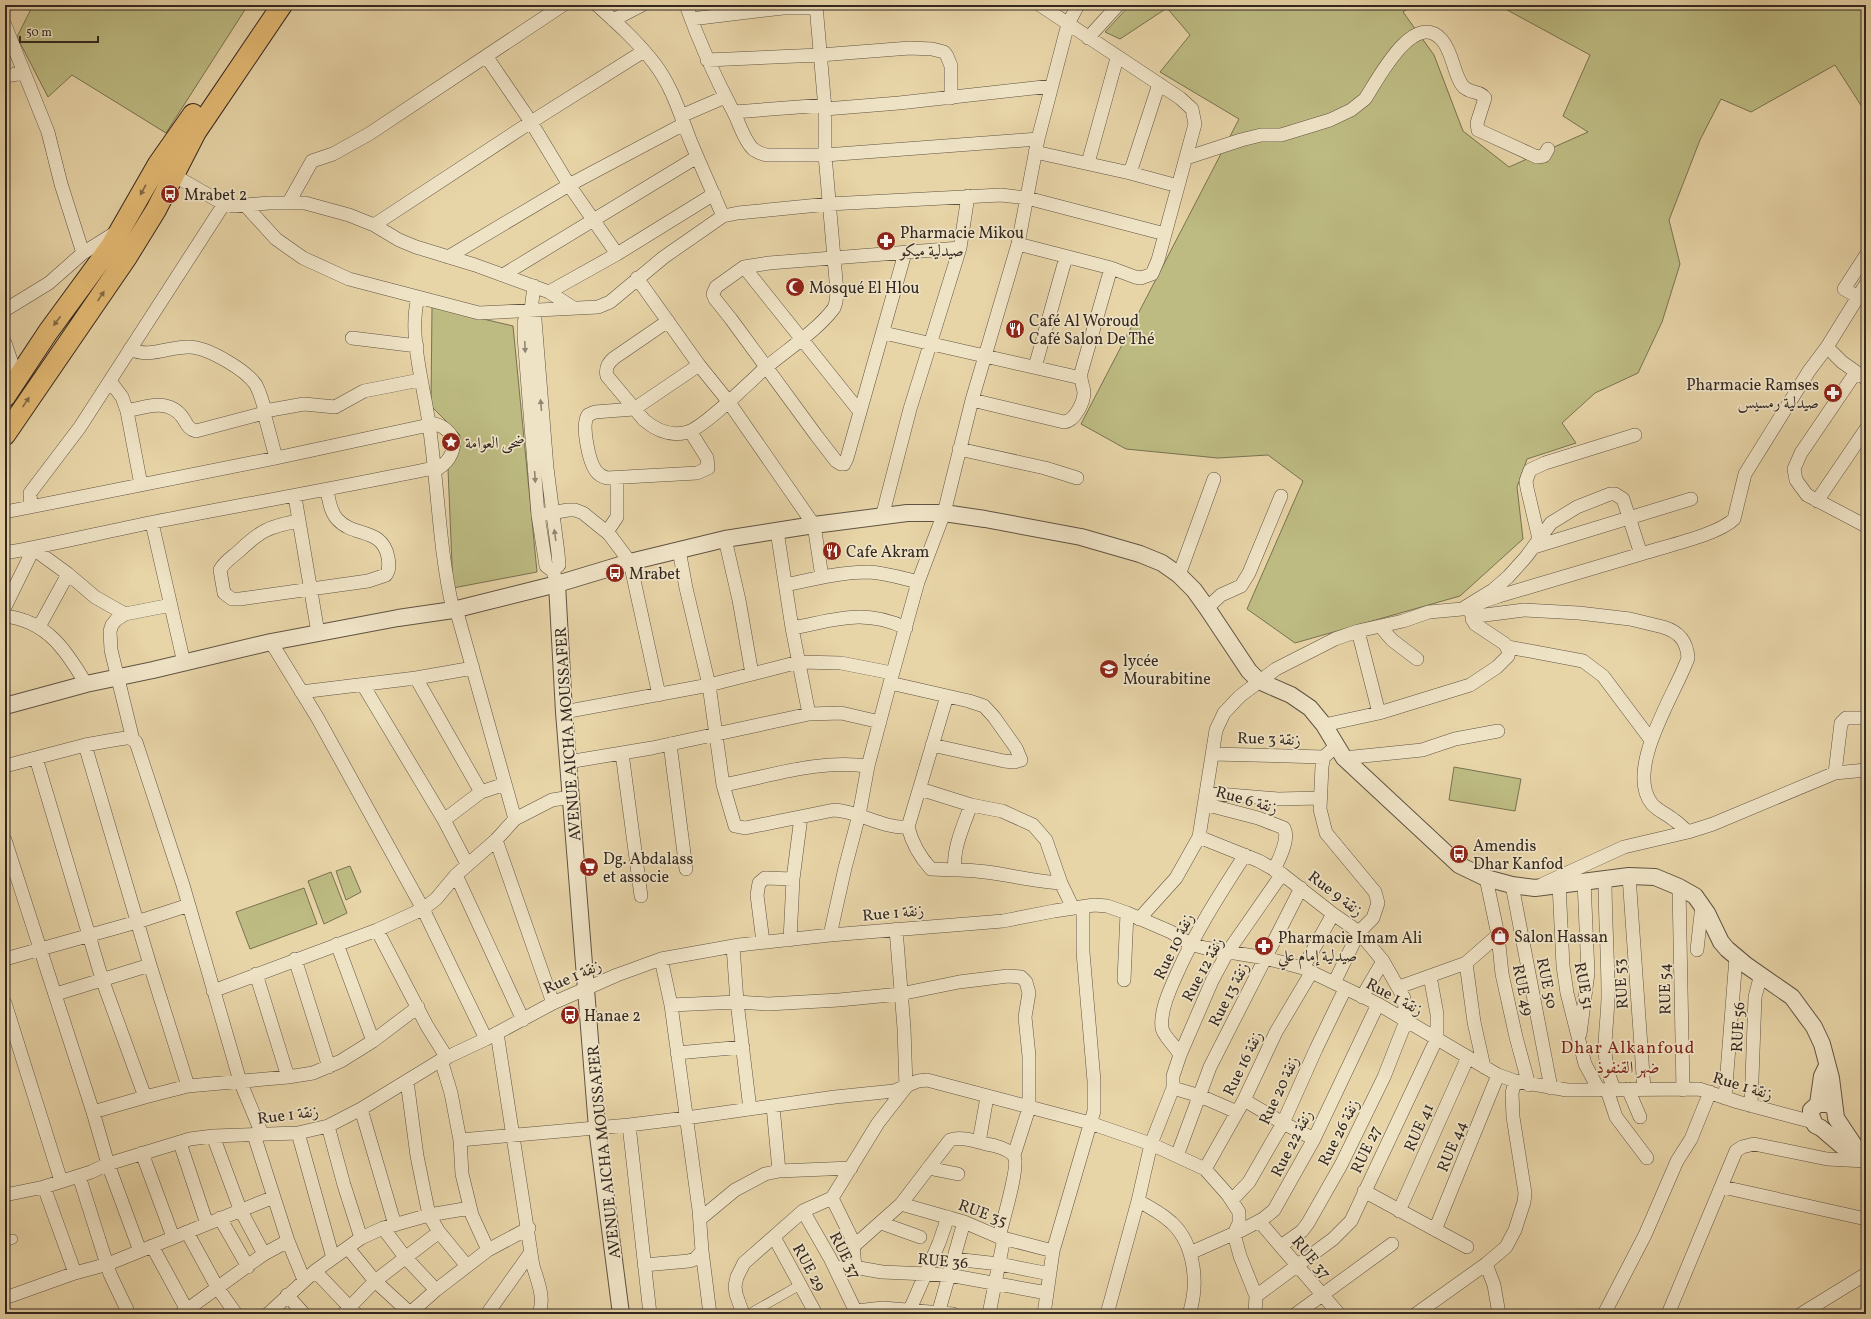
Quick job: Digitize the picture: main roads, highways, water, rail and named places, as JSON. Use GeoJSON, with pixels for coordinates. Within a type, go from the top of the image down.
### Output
{"type":"FeatureCollection","features":[{"type":"Feature","properties":{"kind":"main road"},"geometry":{"type":"LineString","coordinates":[[5,397],[48,332],[83,287],[122,228],[158,164],[222,74],[267,5]]}},
{"type":"Feature","properties":{"kind":"main road"},"geometry":{"type":"LineString","coordinates":[[5,435],[127,257],[156,210],[196,132],[282,5]]}},
{"type":"Feature","properties":{"kind":"place","name":"Mrabet 2"},"geometry":{"type":"Point","coordinates":[170,194]}},
{"type":"Feature","properties":{"kind":"place","name":"Pharmacie Mikou صيدلية ميكو"},"geometry":{"type":"Point","coordinates":[886,241]}},
{"type":"Feature","properties":{"kind":"place","name":"Mosqué El Hlou"},"geometry":{"type":"Point","coordinates":[795,287]}},
{"type":"Feature","properties":{"kind":"place","name":"Café Al Woroud Café Salon De Thé"},"geometry":{"type":"Point","coordinates":[1015,329]}},
{"type":"Feature","properties":{"kind":"place","name":"Pharmacie Ramses صيدلية رمسيس"},"geometry":{"type":"Point","coordinates":[1833,393]}},
{"type":"Feature","properties":{"kind":"place","name":"ضحى العوامة"},"geometry":{"type":"Point","coordinates":[451,442]}},
{"type":"Feature","properties":{"kind":"place","name":"Cafe Akram"},"geometry":{"type":"Point","coordinates":[832,551]}},
{"type":"Feature","properties":{"kind":"place","name":"Mrabet"},"geometry":{"type":"Point","coordinates":[615,573]}},
{"type":"Feature","properties":{"kind":"place","name":"lycée Mourabitine"},"geometry":{"type":"Point","coordinates":[1109,669]}},
{"type":"Feature","properties":{"kind":"place","name":"Amendis Dhar Kanfod"},"geometry":{"type":"Point","coordinates":[1459,854]}},
{"type":"Feature","properties":{"kind":"place","name":"Dg. Abdalass et associe"},"geometry":{"type":"Point","coordinates":[589,867]}},
{"type":"Feature","properties":{"kind":"place","name":"Salon Hassan"},"geometry":{"type":"Point","coordinates":[1500,936]}},
{"type":"Feature","properties":{"kind":"place","name":"Pharmacie Imam Ali صيدلية إمام علي"},"geometry":{"type":"Point","coordinates":[1264,946]}},
{"type":"Feature","properties":{"kind":"place","name":"Hanae 2"},"geometry":{"type":"Point","coordinates":[570,1015]}},
{"type":"Feature","properties":{"kind":"district","name":"Dhar Alkanfoud ضهر القنفوذ"},"geometry":{"type":"Point","coordinates":[1628,1057]}}]}
